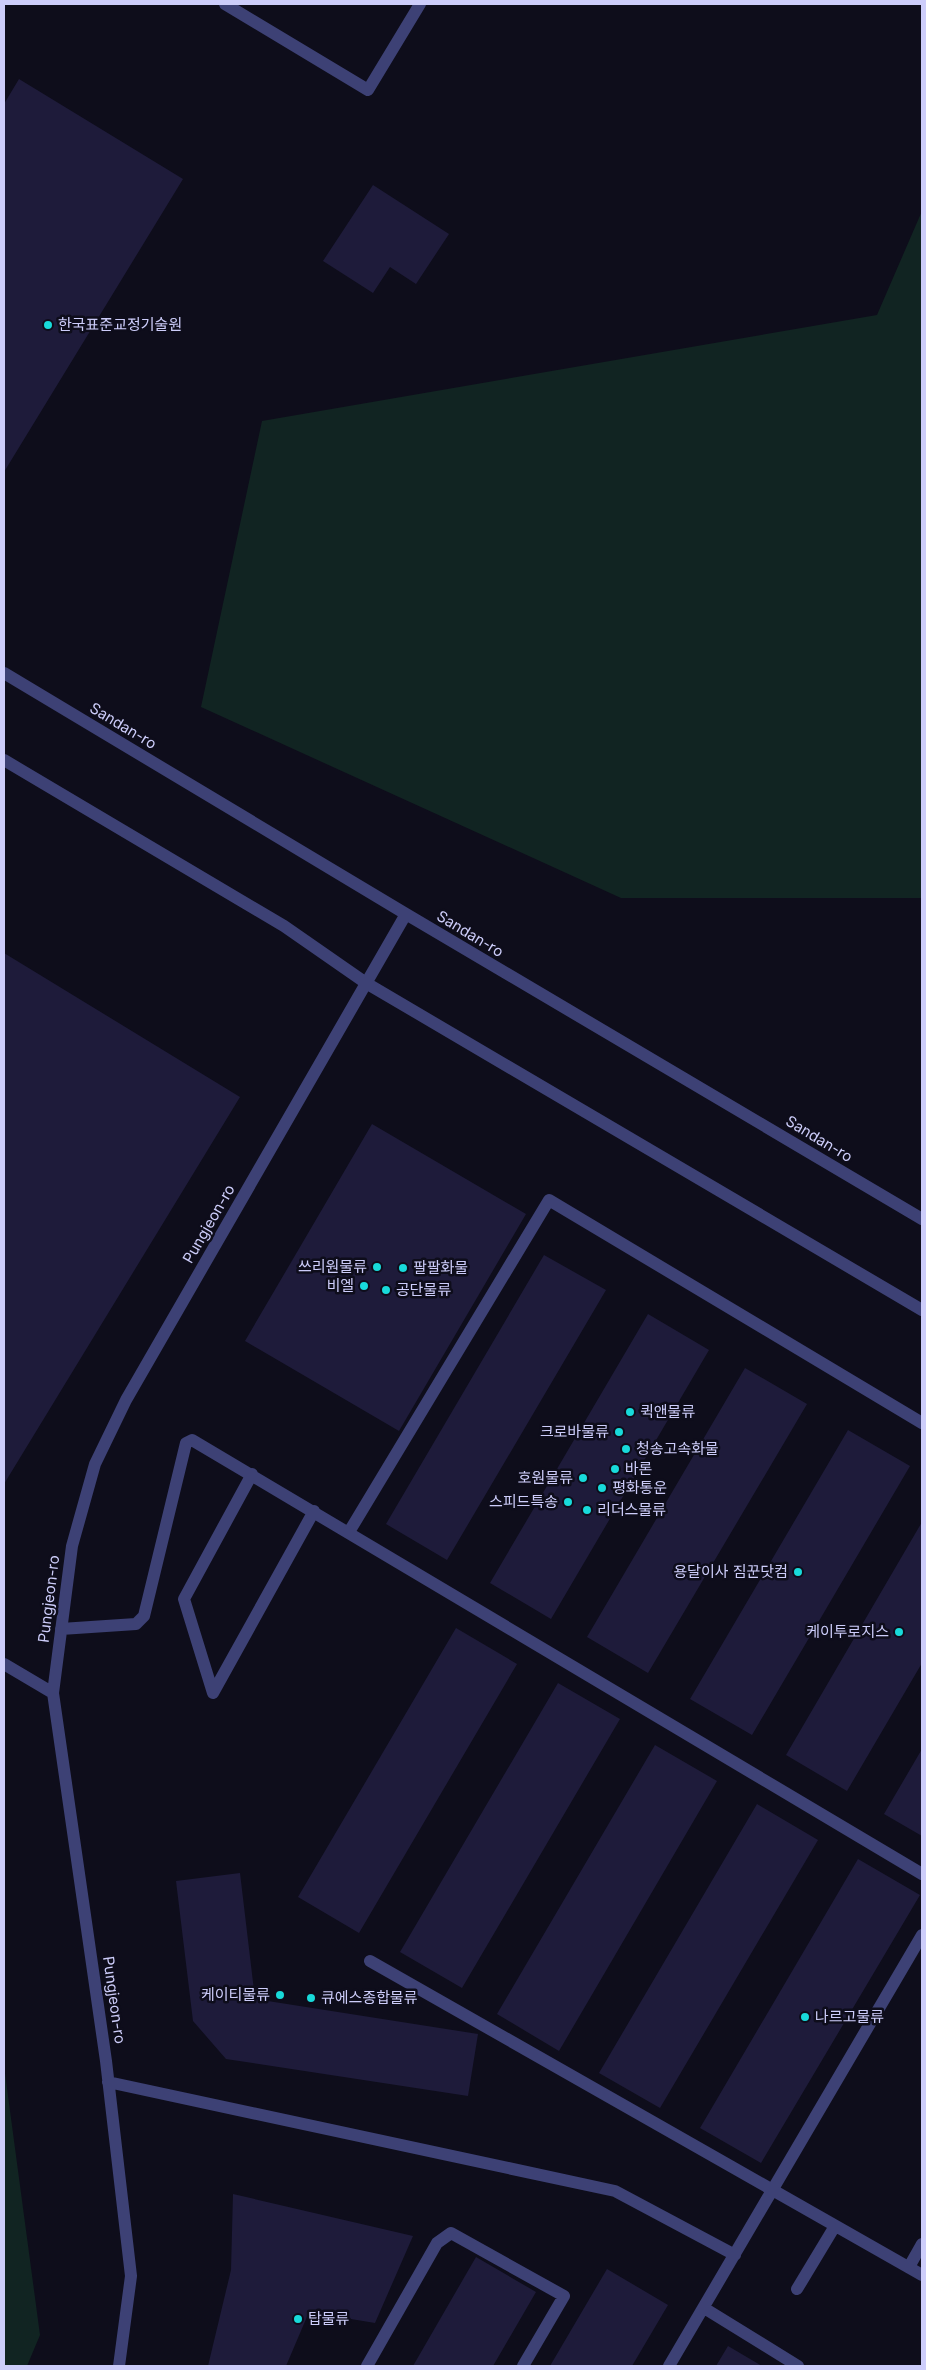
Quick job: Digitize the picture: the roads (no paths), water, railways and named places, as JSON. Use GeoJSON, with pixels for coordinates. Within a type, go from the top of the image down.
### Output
{"type":"FeatureCollection","features":[{"type":"Feature","properties":{"kind":"street"},"geometry":{"type":"LineString","coordinates":[[224,4],[368,90],[420,4]]}},
{"type":"Feature","properties":{"kind":"street","name":"Sandan-ro"},"geometry":{"type":"LineString","coordinates":[[4,673],[406,914],[922,1219]]}},
{"type":"Feature","properties":{"kind":"street"},"geometry":{"type":"LineString","coordinates":[[4,760],[284,926],[366,983],[922,1310]]}},
{"type":"Feature","properties":{"kind":"street","name":"Pungjeon-ro"},"geometry":{"type":"LineString","coordinates":[[119,2366],[131,2276],[108,2082],[53,1693],[72,1546],[95,1464],[126,1400],[406,914]]}},
{"type":"Feature","properties":{"kind":"street"},"geometry":{"type":"LineString","coordinates":[[349,1532],[549,1200],[922,1423]]}},
{"type":"Feature","properties":{"kind":"street"},"geometry":{"type":"LineString","coordinates":[[61,1629],[136,1624],[144,1616],[186,1444],[192,1440],[922,1874]]}},
{"type":"Feature","properties":{"kind":"street"},"geometry":{"type":"LineString","coordinates":[[252,1474],[184,1599],[213,1693],[314,1511]]}},
{"type":"Feature","properties":{"kind":"street"},"geometry":{"type":"LineString","coordinates":[[4,1664],[53,1693]]}},
{"type":"Feature","properties":{"kind":"street"},"geometry":{"type":"LineString","coordinates":[[669,2366],[774,2191],[922,1935]]}},
{"type":"Feature","properties":{"kind":"street"},"geometry":{"type":"LineString","coordinates":[[370,1961],[922,2275]]}},
{"type":"Feature","properties":{"kind":"street"},"geometry":{"type":"LineString","coordinates":[[108,2082],[614,2191],[735,2255]]}},
{"type":"Feature","properties":{"kind":"street"},"geometry":{"type":"LineString","coordinates":[[797,2289],[835,2226]]}},
{"type":"Feature","properties":{"kind":"street"},"geometry":{"type":"LineString","coordinates":[[367,2366],[437,2243],[451,2233],[564,2296],[523,2366]]}},
{"type":"Feature","properties":{"kind":"street"},"geometry":{"type":"LineString","coordinates":[[909,2267],[922,2244]]}},
{"type":"Feature","properties":{"kind":"street"},"geometry":{"type":"LineString","coordinates":[[704,2308],[798,2366]]}},
{"type":"Feature","properties":{"kind":"place","name":"한국표준교정기술원"},"geometry":{"type":"Point","coordinates":[48,325]}},
{"type":"Feature","properties":{"kind":"place","name":"쓰리원물류"},"geometry":{"type":"Point","coordinates":[377,1267]}},
{"type":"Feature","properties":{"kind":"place","name":"팔팔화물"},"geometry":{"type":"Point","coordinates":[403,1268]}},
{"type":"Feature","properties":{"kind":"place","name":"비엘"},"geometry":{"type":"Point","coordinates":[364,1286]}},
{"type":"Feature","properties":{"kind":"place","name":"공단물류"},"geometry":{"type":"Point","coordinates":[386,1290]}},
{"type":"Feature","properties":{"kind":"place","name":"퀵앤물류"},"geometry":{"type":"Point","coordinates":[630,1412]}},
{"type":"Feature","properties":{"kind":"place","name":"크로바물류"},"geometry":{"type":"Point","coordinates":[619,1432]}},
{"type":"Feature","properties":{"kind":"place","name":"청송고속화물"},"geometry":{"type":"Point","coordinates":[626,1449]}},
{"type":"Feature","properties":{"kind":"place","name":"바론"},"geometry":{"type":"Point","coordinates":[615,1469]}},
{"type":"Feature","properties":{"kind":"place","name":"호원물류"},"geometry":{"type":"Point","coordinates":[583,1478]}},
{"type":"Feature","properties":{"kind":"place","name":"평화통운"},"geometry":{"type":"Point","coordinates":[602,1488]}},
{"type":"Feature","properties":{"kind":"place","name":"스피드특송"},"geometry":{"type":"Point","coordinates":[568,1502]}},
{"type":"Feature","properties":{"kind":"place","name":"리더스물류"},"geometry":{"type":"Point","coordinates":[587,1510]}},
{"type":"Feature","properties":{"kind":"place","name":"용달이사 짐꾼닷컴"},"geometry":{"type":"Point","coordinates":[798,1572]}},
{"type":"Feature","properties":{"kind":"place","name":"케이투로지스"},"geometry":{"type":"Point","coordinates":[899,1632]}},
{"type":"Feature","properties":{"kind":"place","name":"케이티물류"},"geometry":{"type":"Point","coordinates":[280,1995]}},
{"type":"Feature","properties":{"kind":"place","name":"큐에스종합물류"},"geometry":{"type":"Point","coordinates":[311,1998]}},
{"type":"Feature","properties":{"kind":"place","name":"나르고물류"},"geometry":{"type":"Point","coordinates":[805,2017]}},
{"type":"Feature","properties":{"kind":"place","name":"탑물류"},"geometry":{"type":"Point","coordinates":[298,2319]}}]}
